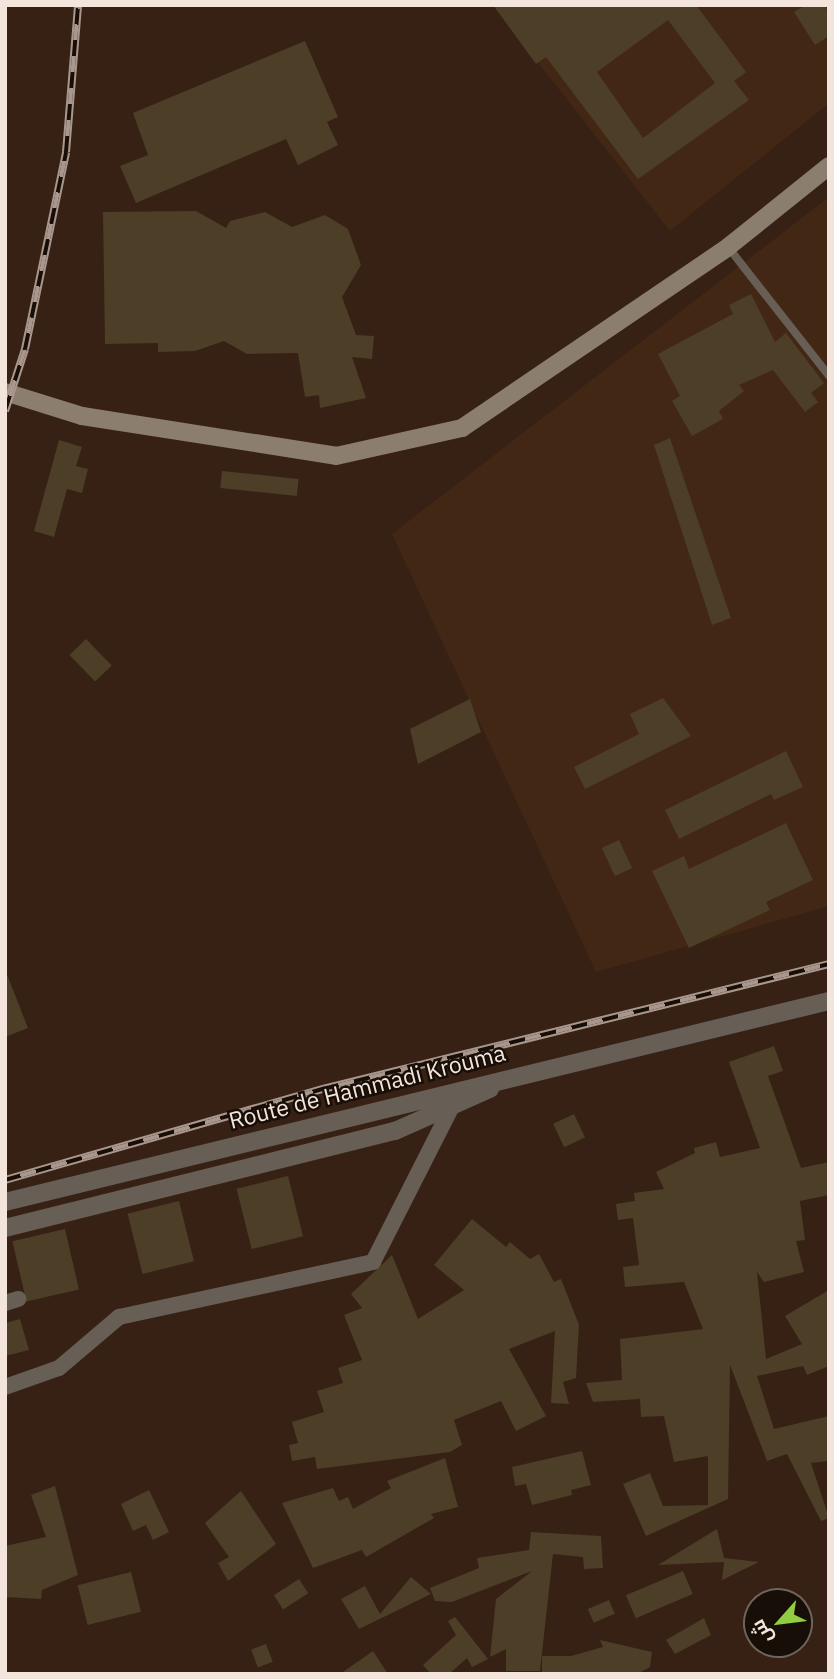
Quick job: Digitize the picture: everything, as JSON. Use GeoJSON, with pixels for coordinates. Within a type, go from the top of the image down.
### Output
{"type":"FeatureCollection","features":[{"type":"Feature","properties":{"kind":"main road"},"geometry":{"type":"LineString","coordinates":[[5,392],[82,416],[336,456],[462,428],[728,247],[829,166]]}},
{"type":"Feature","properties":{"kind":"street"},"geometry":{"type":"LineString","coordinates":[[532,1070],[829,1000]]}},
{"type":"Feature","properties":{"kind":"street","name":"Route de Hammadi Krouma"},"geometry":{"type":"LineString","coordinates":[[5,1227],[395,1131],[532,1070]]}},
{"type":"Feature","properties":{"kind":"street","name":"Route de Hammadi Krouma"},"geometry":{"type":"LineString","coordinates":[[5,1202],[532,1070]]}},
{"type":"Feature","properties":{"kind":"street"},"geometry":{"type":"LineString","coordinates":[[5,1387],[59,1368],[119,1317],[373,1262],[452,1106]]}},
{"type":"Feature","properties":{"kind":"lane"},"geometry":{"type":"LineString","coordinates":[[728,247],[829,376]]}},
{"type":"Feature","properties":{"kind":"shaded area"},"geometry":{"type":"Polygon","coordinates":[[[493,5],[829,5],[829,103],[670,231],[493,5]]]}},
{"type":"Feature","properties":{"kind":"shaded area"},"geometry":{"type":"Polygon","coordinates":[[[829,197],[829,906],[596,972],[392,534],[829,197]]]}},
{"type":"Feature","properties":{"kind":"building"},"geometry":{"type":"Polygon","coordinates":[[[493,5],[696,5],[746,72],[734,81],[749,100],[638,179],[546,57],[536,64],[493,5]],[[668,20],[597,72],[643,138],[715,83],[668,20]]]}},
{"type":"Feature","properties":{"kind":"building"},"geometry":{"type":"Polygon","coordinates":[[[806,5],[824,5],[829,13],[829,36],[815,45],[794,12],[806,5]]]}},
{"type":"Feature","properties":{"kind":"building"},"geometry":{"type":"Polygon","coordinates":[[[305,41],[338,117],[327,122],[338,145],[298,165],[286,139],[136,203],[120,166],[148,155],[133,113],[305,41]]]}},
{"type":"Feature","properties":{"kind":"building"},"geometry":{"type":"Polygon","coordinates":[[[196,211],[226,228],[230,221],[265,212],[292,227],[325,215],[348,229],[361,265],[342,297],[356,335],[374,336],[372,359],[352,357],[366,398],[320,408],[319,395],[305,397],[298,353],[247,354],[224,341],[195,351],[158,352],[158,343],[105,344],[103,212],[196,211]]]}},
{"type":"Feature","properties":{"kind":"building"},"geometry":{"type":"Polygon","coordinates":[[[751,294],[775,342],[786,333],[824,383],[811,393],[818,402],[805,412],[773,370],[739,385],[744,391],[719,411],[723,419],[692,436],[672,401],[680,396],[658,354],[733,314],[729,305],[751,294]]]}},
{"type":"Feature","properties":{"kind":"building"},"geometry":{"type":"Polygon","coordinates":[[[670,438],[731,618],[712,625],[654,445],[670,438]]]}},
{"type":"Feature","properties":{"kind":"building"},"geometry":{"type":"Polygon","coordinates":[[[59,440],[82,447],[76,466],[88,469],[82,493],[67,489],[54,537],[34,531],[59,440]]]}},
{"type":"Feature","properties":{"kind":"building"},"geometry":{"type":"Polygon","coordinates":[[[222,471],[299,479],[297,496],[220,488],[222,471]]]}},
{"type":"Feature","properties":{"kind":"building"},"geometry":{"type":"Polygon","coordinates":[[[86,639],[112,666],[95,682],[69,655],[86,639]]]}},
{"type":"Feature","properties":{"kind":"building"},"geometry":{"type":"Polygon","coordinates":[[[663,698],[691,736],[585,789],[574,767],[639,734],[630,714],[663,698]]]}},
{"type":"Feature","properties":{"kind":"building"},"geometry":{"type":"Polygon","coordinates":[[[470,699],[481,732],[418,764],[410,729],[470,699]]]}},
{"type":"Feature","properties":{"kind":"building"},"geometry":{"type":"Polygon","coordinates":[[[786,751],[803,787],[774,800],[771,794],[679,839],[665,810],[786,751]]]}},
{"type":"Feature","properties":{"kind":"building"},"geometry":{"type":"Polygon","coordinates":[[[786,823],[813,880],[766,902],[770,910],[689,948],[652,871],[684,856],[689,869],[786,823]]]}},
{"type":"Feature","properties":{"kind":"building"},"geometry":{"type":"Polygon","coordinates":[[[619,840],[632,868],[615,876],[602,848],[619,840]]]}},
{"type":"Feature","properties":{"kind":"building"},"geometry":{"type":"Polygon","coordinates":[[[5,973],[28,1028],[5,1037],[5,973]]]}},
{"type":"Feature","properties":{"kind":"building"},"geometry":{"type":"Polygon","coordinates":[[[774,1046],[783,1071],[768,1076],[801,1168],[829,1162],[829,1195],[800,1201],[805,1240],[796,1241],[804,1272],[764,1282],[757,1272],[766,1359],[802,1344],[785,1316],[829,1290],[829,1366],[807,1375],[803,1366],[757,1376],[774,1429],[829,1416],[829,1461],[811,1463],[829,1518],[821,1521],[787,1454],[767,1461],[730,1365],[728,1499],[646,1536],[623,1484],[650,1473],[663,1506],[708,1505],[708,1456],[674,1462],[664,1416],[641,1417],[640,1399],[593,1402],[586,1383],[622,1380],[620,1339],[703,1329],[684,1282],[625,1287],[623,1267],[639,1265],[633,1218],[618,1220],[616,1204],[635,1201],[634,1193],[664,1189],[656,1172],[695,1153],[694,1148],[716,1142],[720,1157],[760,1148],[729,1062],[774,1046]]]}},
{"type":"Feature","properties":{"kind":"building"},"geometry":{"type":"Polygon","coordinates":[[[574,1114],[585,1138],[564,1147],[553,1124],[574,1114]]]}},
{"type":"Feature","properties":{"kind":"building"},"geometry":{"type":"Polygon","coordinates":[[[288,1176],[303,1236],[252,1249],[237,1189],[288,1176]]]}},
{"type":"Feature","properties":{"kind":"building"},"geometry":{"type":"Polygon","coordinates":[[[179,1201],[194,1261],[143,1274],[128,1214],[179,1201]]]}},
{"type":"Feature","properties":{"kind":"building"},"geometry":{"type":"Polygon","coordinates":[[[472,1219],[506,1247],[510,1242],[530,1259],[539,1254],[554,1282],[561,1279],[579,1325],[576,1378],[563,1382],[569,1404],[551,1403],[555,1331],[509,1349],[546,1416],[516,1431],[501,1401],[454,1420],[462,1445],[450,1452],[317,1469],[315,1457],[292,1461],[289,1445],[298,1443],[292,1422],[324,1412],[317,1391],[343,1383],[338,1368],[362,1360],[344,1315],[362,1308],[351,1294],[392,1255],[418,1319],[464,1290],[434,1265],[472,1219]]]}},
{"type":"Feature","properties":{"kind":"building"},"geometry":{"type":"Polygon","coordinates":[[[65,1229],[79,1289],[26,1302],[12,1241],[65,1229]]]}},
{"type":"Feature","properties":{"kind":"building"},"geometry":{"type":"Polygon","coordinates":[[[20,1319],[29,1350],[5,1356],[5,1323],[20,1319]]]}},
{"type":"Feature","properties":{"kind":"building"},"geometry":{"type":"Polygon","coordinates":[[[582,1451],[591,1485],[571,1490],[572,1495],[532,1505],[526,1484],[515,1486],[512,1467],[582,1451]]]}},
{"type":"Feature","properties":{"kind":"building"},"geometry":{"type":"Polygon","coordinates":[[[445,1458],[458,1507],[431,1514],[434,1518],[366,1557],[362,1550],[313,1568],[282,1503],[333,1488],[339,1501],[348,1497],[353,1509],[391,1488],[387,1481],[445,1458]]]}},
{"type":"Feature","properties":{"kind":"building"},"geometry":{"type":"Polygon","coordinates":[[[55,1486],[78,1575],[42,1590],[41,1599],[5,1597],[5,1546],[46,1537],[31,1495],[55,1486]]]}},
{"type":"Feature","properties":{"kind":"building"},"geometry":{"type":"Polygon","coordinates":[[[149,1490],[169,1532],[153,1540],[146,1525],[133,1531],[121,1504],[149,1490]]]}},
{"type":"Feature","properties":{"kind":"building"},"geometry":{"type":"Polygon","coordinates":[[[241,1491],[276,1544],[228,1581],[218,1563],[229,1557],[205,1523],[241,1491]]]}},
{"type":"Feature","properties":{"kind":"building"},"geometry":{"type":"Polygon","coordinates":[[[717,1529],[724,1558],[759,1562],[722,1580],[724,1562],[658,1565],[717,1529]]]}},
{"type":"Feature","properties":{"kind":"building"},"geometry":{"type":"Polygon","coordinates":[[[531,1532],[601,1536],[603,1568],[584,1569],[583,1557],[553,1554],[540,1671],[506,1671],[506,1649],[490,1657],[496,1599],[532,1571],[452,1602],[435,1601],[430,1588],[479,1568],[477,1558],[529,1550],[531,1532]]]}},
{"type":"Feature","properties":{"kind":"building"},"geometry":{"type":"Polygon","coordinates":[[[683,1571],[693,1594],[636,1618],[626,1595],[683,1571]]]}},
{"type":"Feature","properties":{"kind":"building"},"geometry":{"type":"Polygon","coordinates":[[[131,1572],[141,1612],[88,1625],[78,1585],[131,1572]]]}},
{"type":"Feature","properties":{"kind":"building"},"geometry":{"type":"Polygon","coordinates":[[[411,1577],[431,1594],[359,1629],[341,1599],[365,1586],[380,1614],[411,1577]]]}},
{"type":"Feature","properties":{"kind":"building"},"geometry":{"type":"Polygon","coordinates":[[[299,1579],[308,1593],[283,1610],[274,1595],[299,1579]]]}},
{"type":"Feature","properties":{"kind":"building"},"geometry":{"type":"Polygon","coordinates":[[[609,1600],[615,1614],[594,1623],[588,1609],[609,1600]]]}},
{"type":"Feature","properties":{"kind":"building"},"geometry":{"type":"Polygon","coordinates":[[[455,1617],[488,1659],[472,1667],[467,1658],[449,1674],[431,1674],[423,1665],[456,1635],[448,1621],[455,1617]]]}},
{"type":"Feature","properties":{"kind":"building"},"geometry":{"type":"Polygon","coordinates":[[[704,1618],[711,1635],[675,1654],[666,1640],[704,1618]]]}},
{"type":"Feature","properties":{"kind":"building"},"geometry":{"type":"Polygon","coordinates":[[[600,1640],[652,1652],[650,1667],[637,1674],[542,1672],[542,1656],[571,1656],[603,1647],[600,1640]]]}},
{"type":"Feature","properties":{"kind":"building"},"geometry":{"type":"Polygon","coordinates":[[[266,1644],[273,1662],[258,1667],[251,1650],[266,1644]]]}},
{"type":"Feature","properties":{"kind":"building"},"geometry":{"type":"Polygon","coordinates":[[[373,1651],[388,1674],[340,1674],[373,1651]]]}},
{"type":"Feature","properties":{"kind":"railway"},"geometry":{"type":"LineString","coordinates":[[5,411],[25,349],[66,152],[78,5]]}},
{"type":"Feature","properties":{"kind":"railway"},"geometry":{"type":"LineString","coordinates":[[5,1180],[323,1089],[829,964]]}}]}
